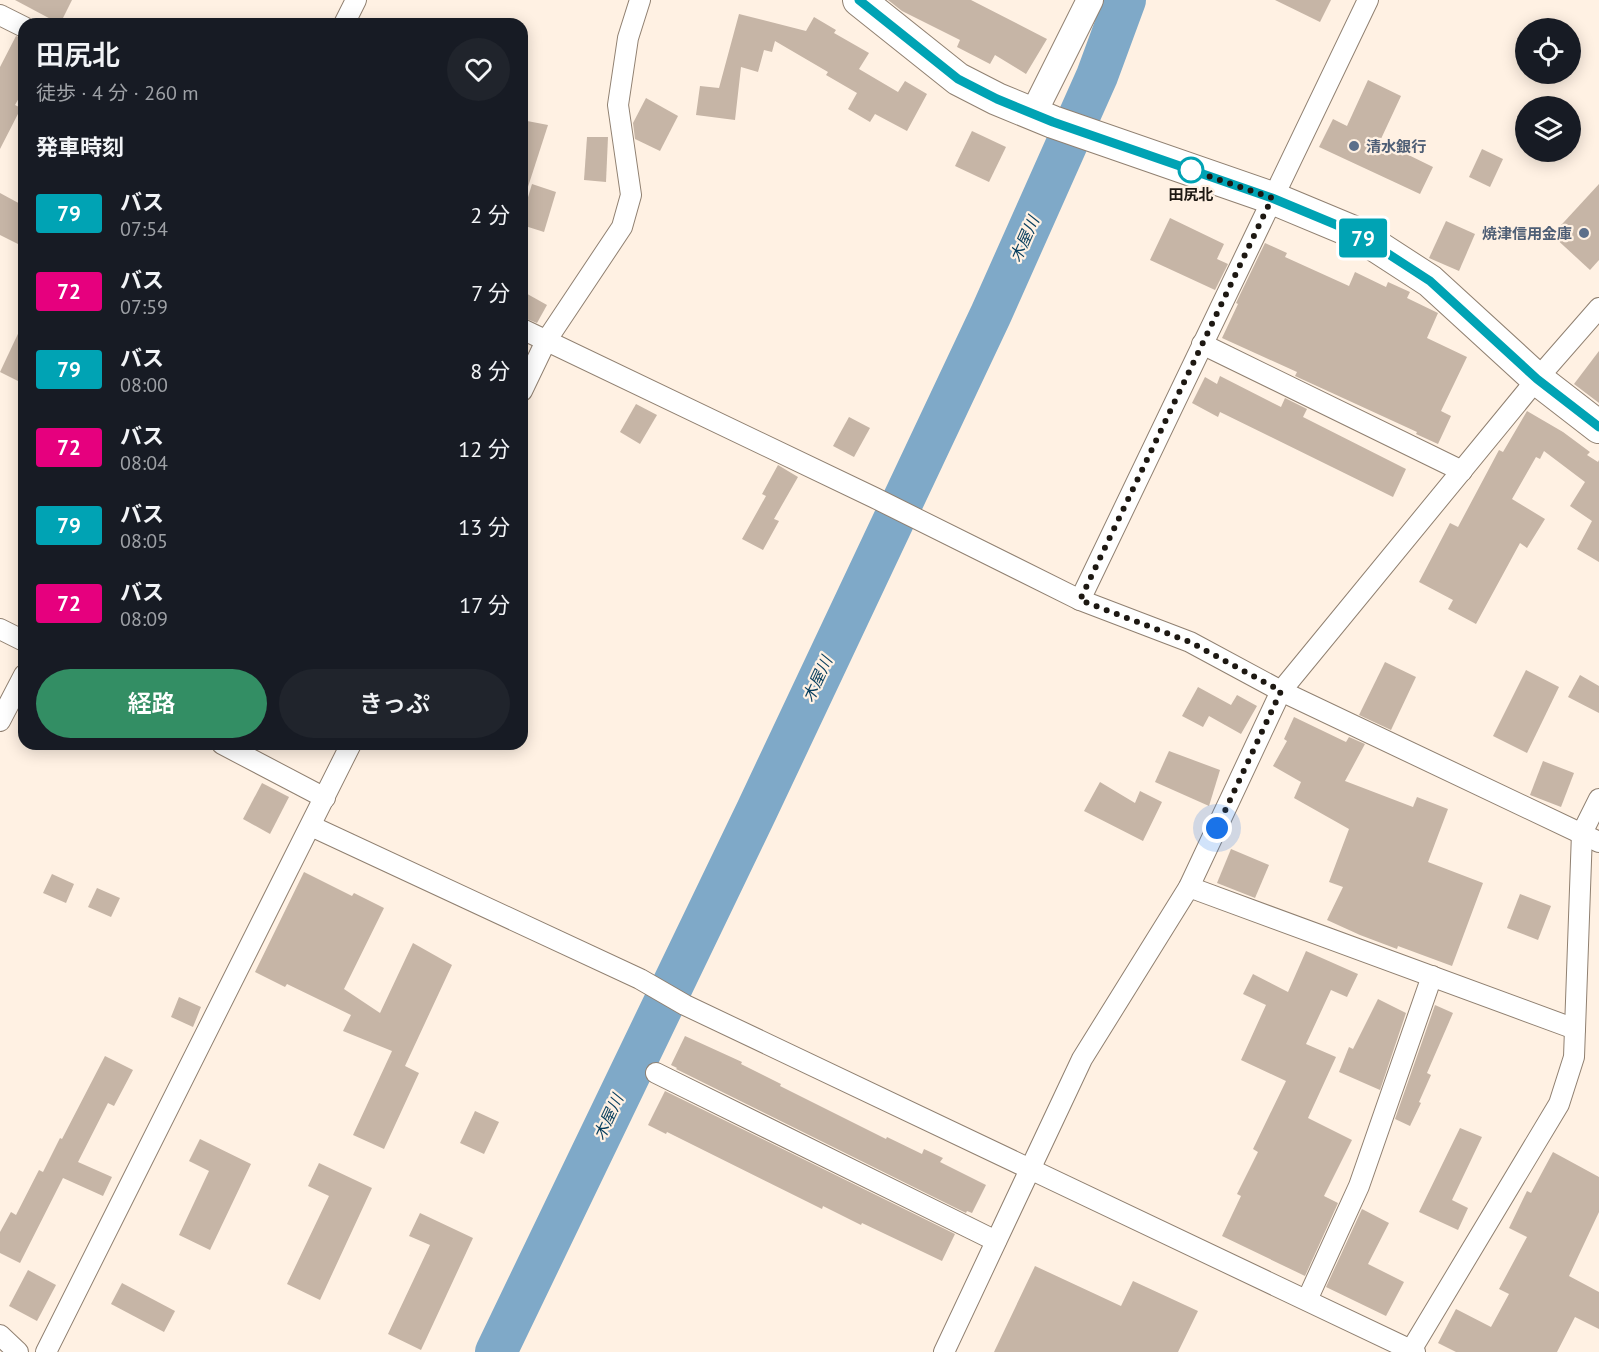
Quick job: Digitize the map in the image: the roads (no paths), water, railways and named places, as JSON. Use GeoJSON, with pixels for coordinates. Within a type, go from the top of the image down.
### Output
{"type":"FeatureCollection","features":[{"type":"Feature","properties":{"kind":"main road"},"geometry":{"type":"LineString","coordinates":[[859,0],[958,79],[1043,118],[1272,198],[1356,233],[1430,281],[1537,379],[1599,427]]}},
{"type":"Feature","properties":{"kind":"street"},"geometry":{"type":"LineString","coordinates":[[347,18],[356,0]]}},
{"type":"Feature","properties":{"kind":"street"},"geometry":{"type":"LineString","coordinates":[[528,378],[546,340],[622,227],[631,195],[618,105],[628,38],[640,0]]}},
{"type":"Feature","properties":{"kind":"street"},"geometry":{"type":"LineString","coordinates":[[1043,118],[1089,0]]}},
{"type":"Feature","properties":{"kind":"street"},"geometry":{"type":"LineString","coordinates":[[1080,600],[1368,0]]}},
{"type":"Feature","properties":{"kind":"street"},"geometry":{"type":"LineString","coordinates":[[3,12],[18,23]]}},
{"type":"Feature","properties":{"kind":"street"},"geometry":{"type":"LineString","coordinates":[[944,1352],[1082,1059],[1189,887],[1281,691],[1537,379],[1599,308]]}},
{"type":"Feature","properties":{"kind":"street"},"geometry":{"type":"LineString","coordinates":[[528,332],[875,498],[1080,600],[1190,642],[1281,691],[1591,837]]}},
{"type":"Feature","properties":{"kind":"street"},"geometry":{"type":"LineString","coordinates":[[1202,344],[1462,471]]}},
{"type":"Feature","properties":{"kind":"street"},"geometry":{"type":"LineString","coordinates":[[0,628],[18,638]]}},
{"type":"Feature","properties":{"kind":"street"},"geometry":{"type":"LineString","coordinates":[[0,722],[18,687]]}},
{"type":"Feature","properties":{"kind":"street"},"geometry":{"type":"LineString","coordinates":[[233,750],[325,798]]}},
{"type":"Feature","properties":{"kind":"street"},"geometry":{"type":"LineString","coordinates":[[46,1352],[348,750]]}},
{"type":"Feature","properties":{"kind":"street"},"geometry":{"type":"LineString","coordinates":[[311,826],[640,980],[685,1005],[1412,1351],[1559,1104],[1574,1057],[1591,837],[1599,799]]}},
{"type":"Feature","properties":{"kind":"street"},"geometry":{"type":"LineString","coordinates":[[1189,887],[1575,1029]]}},
{"type":"Feature","properties":{"kind":"street"},"geometry":{"type":"LineString","coordinates":[[1307,1300],[1359,1186],[1432,976]]}},
{"type":"Feature","properties":{"kind":"street"},"geometry":{"type":"LineString","coordinates":[[657,1073],[996,1241]]}},
{"type":"Feature","properties":{"kind":"street"},"geometry":{"type":"LineString","coordinates":[[0,1335],[18,1352]]}},
{"type":"Feature","properties":{"kind":"waterway","name":"木屋川"},"geometry":{"type":"LineString","coordinates":[[496,1352],[757,810],[991,314],[1097,76],[1125,0]]}},
{"type":"Feature","properties":{"kind":"place","name":"清水銀行"},"geometry":{"type":"Point","coordinates":[1354,146]}},
{"type":"Feature","properties":{"kind":"place","name":"田尻北"},"geometry":{"type":"Point","coordinates":[1191,170]}},
{"type":"Feature","properties":{"kind":"place","name":"焼津信用金庫"},"geometry":{"type":"Point","coordinates":[1584,233]}}]}
